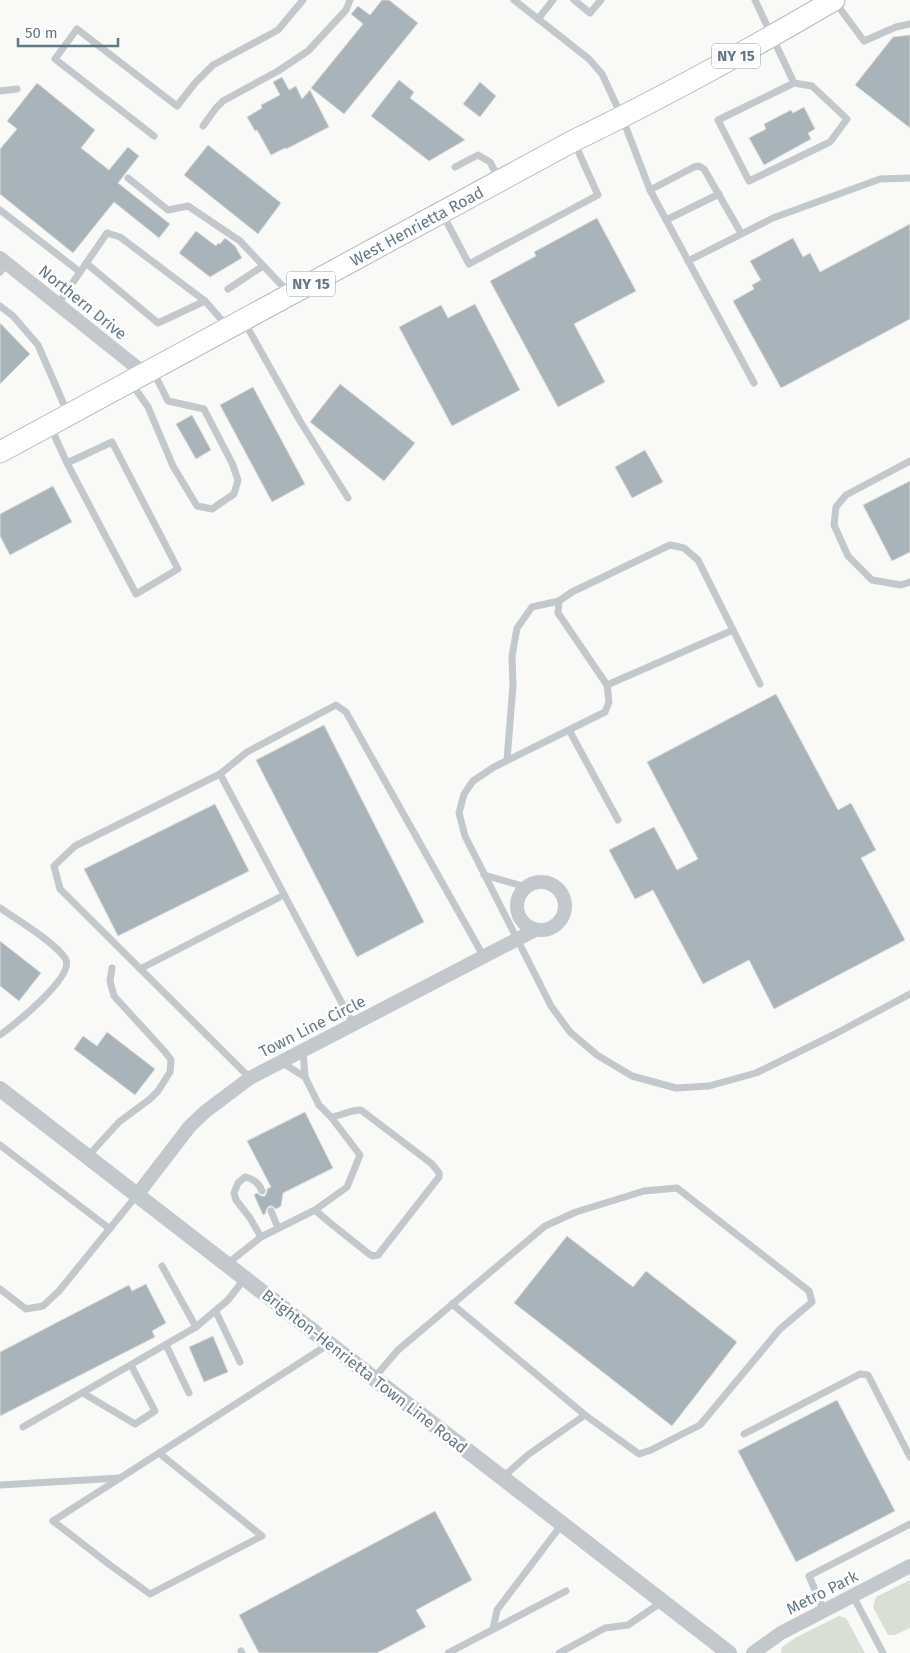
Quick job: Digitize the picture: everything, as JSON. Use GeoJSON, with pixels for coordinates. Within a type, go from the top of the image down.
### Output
{"type":"FeatureCollection","features":[{"type":"Feature","properties":{"kind":"main road","name":"West Henrietta Road"},"geometry":{"type":"LineString","coordinates":[[0,452],[574,141],[771,37],[834,0]]}},
{"type":"Feature","properties":{"kind":"street","name":"Northern Drive"},"geometry":{"type":"LineString","coordinates":[[2,264],[58,304],[143,375]]}},
{"type":"Feature","properties":{"kind":"street","name":"Town Line Circle"},"geometry":{"type":"LineString","coordinates":[[137,1195],[190,1126],[206,1110],[250,1078],[535,930],[551,929],[558,924],[563,917],[565,901],[556,887],[540,882],[526,887]]}},
{"type":"Feature","properties":{"kind":"street"},"geometry":{"type":"LineString","coordinates":[[526,887],[520,892],[516,907],[522,922],[535,930]]}},
{"type":"Feature","properties":{"kind":"street","name":"Brighton-Henrietta Town Line Road"},"geometry":{"type":"LineString","coordinates":[[0,1089],[729,1653]]}},
{"type":"Feature","properties":{"kind":"street","name":"Metro Park"},"geometry":{"type":"LineString","coordinates":[[753,1653],[781,1633],[910,1566]]}},
{"type":"Feature","properties":{"kind":"lane"},"geometry":{"type":"LineString","coordinates":[[154,136],[55,59],[77,29],[177,106],[204,72],[213,65],[278,30],[304,0]]}},
{"type":"Feature","properties":{"kind":"lane"},"geometry":{"type":"LineString","coordinates":[[204,126],[223,101],[278,71],[308,51],[346,10],[350,0]]}},
{"type":"Feature","properties":{"kind":"lane"},"geometry":{"type":"LineString","coordinates":[[514,0],[589,59],[602,74],[622,117],[650,190],[754,383]]}},
{"type":"Feature","properties":{"kind":"lane"},"geometry":{"type":"LineString","coordinates":[[538,19],[553,0]]}},
{"type":"Feature","properties":{"kind":"lane"},"geometry":{"type":"LineString","coordinates":[[574,0],[590,13],[601,0]]}},
{"type":"Feature","properties":{"kind":"lane"},"geometry":{"type":"LineString","coordinates":[[755,0],[794,83]]}},
{"type":"Feature","properties":{"kind":"lane"},"geometry":{"type":"LineString","coordinates":[[834,0],[864,41],[896,27],[910,24]]}},
{"type":"Feature","properties":{"kind":"lane"},"geometry":{"type":"LineString","coordinates":[[794,83],[812,86],[847,119],[830,142],[749,181],[718,120],[794,83]]}},
{"type":"Feature","properties":{"kind":"lane"},"geometry":{"type":"LineString","coordinates":[[0,91],[17,89]]}},
{"type":"Feature","properties":{"kind":"lane"},"geometry":{"type":"LineString","coordinates":[[442,213],[469,264],[598,195],[574,141]]}},
{"type":"Feature","properties":{"kind":"lane"},"geometry":{"type":"LineString","coordinates":[[455,167],[478,155],[490,162],[500,181]]}},
{"type":"Feature","properties":{"kind":"lane"},"geometry":{"type":"LineString","coordinates":[[650,190],[699,166],[704,170],[719,194],[741,234]]}},
{"type":"Feature","properties":{"kind":"lane"},"geometry":{"type":"LineString","coordinates":[[128,178],[168,210],[188,206],[240,241],[291,295]]}},
{"type":"Feature","properties":{"kind":"lane"},"geometry":{"type":"LineString","coordinates":[[688,261],[773,218],[880,179],[910,178]]}},
{"type":"Feature","properties":{"kind":"lane"},"geometry":{"type":"LineString","coordinates":[[666,220],[719,194]]}},
{"type":"Feature","properties":{"kind":"lane"},"geometry":{"type":"LineString","coordinates":[[0,210],[80,272]]}},
{"type":"Feature","properties":{"kind":"lane"},"geometry":{"type":"LineString","coordinates":[[58,304],[106,233],[120,237],[237,324],[348,498]]}},
{"type":"Feature","properties":{"kind":"lane"},"geometry":{"type":"LineString","coordinates":[[86,263],[158,323],[205,301]]}},
{"type":"Feature","properties":{"kind":"lane"},"geometry":{"type":"LineString","coordinates":[[228,289],[263,266]]}},
{"type":"Feature","properties":{"kind":"lane"},"geometry":{"type":"LineString","coordinates":[[0,306],[13,316],[38,345],[68,415]]}},
{"type":"Feature","properties":{"kind":"lane"},"geometry":{"type":"LineString","coordinates":[[143,375],[168,401],[204,410],[232,463],[238,480],[234,494],[212,509],[197,506],[173,466],[148,407],[143,375]]}},
{"type":"Feature","properties":{"kind":"lane"},"geometry":{"type":"LineString","coordinates":[[49,425],[66,462],[136,594],[178,569],[112,442],[66,462]]}},
{"type":"Feature","properties":{"kind":"lane"},"geometry":{"type":"LineString","coordinates":[[910,461],[846,495],[836,507],[834,525],[848,556],[872,580],[901,585],[910,582]]}},
{"type":"Feature","properties":{"kind":"lane"},"geometry":{"type":"LineString","coordinates":[[506,760],[513,685],[512,656],[517,628],[532,607],[559,601],[572,592],[670,545],[684,548],[698,560],[760,684]]}},
{"type":"Feature","properties":{"kind":"lane"},"geometry":{"type":"LineString","coordinates":[[559,601],[558,613],[607,685],[609,702],[605,712],[494,766],[473,781],[464,794],[459,813],[465,836],[484,875],[551,1006],[570,1032],[597,1054],[632,1076],[676,1088],[709,1086],[756,1073],[910,994]]}},
{"type":"Feature","properties":{"kind":"lane"},"geometry":{"type":"LineString","coordinates":[[607,685],[733,630]]}},
{"type":"Feature","properties":{"kind":"lane"},"geometry":{"type":"LineString","coordinates":[[250,1078],[60,889],[54,866],[75,846],[220,774],[247,752],[336,705],[346,712],[484,957]]}},
{"type":"Feature","properties":{"kind":"lane"},"geometry":{"type":"LineString","coordinates":[[569,730],[618,820]]}},
{"type":"Feature","properties":{"kind":"lane"},"geometry":{"type":"LineString","coordinates":[[220,774],[353,1024]]}},
{"type":"Feature","properties":{"kind":"lane"},"geometry":{"type":"LineString","coordinates":[[484,875],[526,887]]}},
{"type":"Feature","properties":{"kind":"lane"},"geometry":{"type":"LineString","coordinates":[[140,969],[284,895]]}},
{"type":"Feature","properties":{"kind":"lane"},"geometry":{"type":"LineString","coordinates":[[0,908],[53,945],[66,961],[66,966],[64,972],[42,1000],[0,1035]]}},
{"type":"Feature","properties":{"kind":"lane"},"geometry":{"type":"LineString","coordinates":[[88,1157],[120,1122],[150,1100],[170,1072],[171,1065],[171,1060],[166,1053],[114,996],[110,981],[112,968]]}},
{"type":"Feature","properties":{"kind":"lane"},"geometry":{"type":"LineString","coordinates":[[227,1264],[260,1237],[315,1210],[347,1188],[360,1155],[320,1105],[305,1077],[303,1050]]}},
{"type":"Feature","properties":{"kind":"lane"},"geometry":{"type":"LineString","coordinates":[[281,1062],[305,1077]]}},
{"type":"Feature","properties":{"kind":"lane"},"geometry":{"type":"LineString","coordinates":[[315,1210],[369,1254],[373,1256],[378,1255],[439,1177],[439,1173],[432,1164],[360,1110],[345,1112],[338,1117],[331,1118]]}},
{"type":"Feature","properties":{"kind":"lane"},"geometry":{"type":"LineString","coordinates":[[0,1145],[110,1229]]}},
{"type":"Feature","properties":{"kind":"lane"},"geometry":{"type":"LineString","coordinates":[[260,1237],[250,1218],[236,1200],[234,1193],[238,1183],[245,1177],[253,1179],[262,1191]]}},
{"type":"Feature","properties":{"kind":"lane"},"geometry":{"type":"LineString","coordinates":[[374,1378],[398,1350],[452,1304],[545,1226],[576,1212],[644,1190],[677,1188],[809,1291],[812,1302],[780,1329],[700,1425],[651,1450],[639,1454],[585,1414],[452,1304]]}},
{"type":"Feature","properties":{"kind":"lane"},"geometry":{"type":"LineString","coordinates":[[2,1293],[26,1309],[43,1306],[59,1290],[137,1195]]}},
{"type":"Feature","properties":{"kind":"lane"},"geometry":{"type":"LineString","coordinates":[[271,1211],[278,1228]]}},
{"type":"Feature","properties":{"kind":"lane"},"geometry":{"type":"LineString","coordinates":[[162,1266],[196,1327]]}},
{"type":"Feature","properties":{"kind":"lane"},"geometry":{"type":"LineString","coordinates":[[23,1427],[196,1327],[228,1300],[245,1278]]}},
{"type":"Feature","properties":{"kind":"lane"},"geometry":{"type":"LineString","coordinates":[[216,1312],[240,1362]]}},
{"type":"Feature","properties":{"kind":"lane"},"geometry":{"type":"LineString","coordinates":[[159,1453],[262,1536],[150,1594],[53,1521],[120,1478],[329,1344]]}},
{"type":"Feature","properties":{"kind":"lane"},"geometry":{"type":"LineString","coordinates":[[166,1345],[189,1393]]}},
{"type":"Feature","properties":{"kind":"lane"},"geometry":{"type":"LineString","coordinates":[[83,1393],[135,1424],[155,1411],[131,1365]]}},
{"type":"Feature","properties":{"kind":"lane"},"geometry":{"type":"LineString","coordinates":[[744,1434],[860,1374],[868,1375],[910,1458]]}},
{"type":"Feature","properties":{"kind":"lane"},"geometry":{"type":"LineString","coordinates":[[502,1478],[529,1454],[585,1414]]}},
{"type":"Feature","properties":{"kind":"lane"},"geometry":{"type":"LineString","coordinates":[[0,1485],[120,1478]]}},
{"type":"Feature","properties":{"kind":"lane"},"geometry":{"type":"LineString","coordinates":[[493,1629],[497,1610],[562,1524]]}},
{"type":"Feature","properties":{"kind":"lane"},"geometry":{"type":"LineString","coordinates":[[824,1611],[809,1576],[910,1524]]}},
{"type":"Feature","properties":{"kind":"lane"},"geometry":{"type":"LineString","coordinates":[[448,1653],[566,1592]]}},
{"type":"Feature","properties":{"kind":"lane"},"geometry":{"type":"LineString","coordinates":[[853,1596],[883,1653]]}},
{"type":"Feature","properties":{"kind":"lane"},"geometry":{"type":"LineString","coordinates":[[559,1653],[605,1628],[628,1625],[663,1601]]}},
{"type":"Feature","properties":{"kind":"shaded area"},"geometry":{"type":"Polygon","coordinates":[[[910,1580],[910,1628],[895,1635],[888,1635],[873,1607],[876,1597],[910,1580]]]}},
{"type":"Feature","properties":{"kind":"shaded area"},"geometry":{"type":"Polygon","coordinates":[[[839,1616],[846,1618],[865,1653],[781,1653],[782,1647],[795,1638],[839,1616]]]}},
{"type":"Feature","properties":{"kind":"building"},"geometry":{"type":"Polygon","coordinates":[[[382,0],[389,0],[418,23],[344,114],[311,88],[363,24],[351,14],[358,6],[370,15],[382,0]]]}},
{"type":"Feature","properties":{"kind":"building"},"geometry":{"type":"Polygon","coordinates":[[[910,35],[910,128],[855,85],[893,37],[910,35]]]}},
{"type":"Feature","properties":{"kind":"building"},"geometry":{"type":"Polygon","coordinates":[[[282,77],[289,90],[296,86],[302,99],[310,90],[329,127],[271,155],[257,130],[255,131],[247,117],[262,108],[261,105],[280,95],[273,82],[282,77]]]}},
{"type":"Feature","properties":{"kind":"building"},"geometry":{"type":"Polygon","coordinates":[[[399,80],[414,92],[410,98],[465,140],[429,161],[371,116],[399,80]]]}},
{"type":"Feature","properties":{"kind":"building"},"geometry":{"type":"Polygon","coordinates":[[[480,82],[496,96],[480,117],[463,104],[480,82]]]}},
{"type":"Feature","properties":{"kind":"building"},"geometry":{"type":"Polygon","coordinates":[[[37,83],[95,130],[81,148],[109,170],[128,147],[139,156],[118,183],[170,224],[159,238],[114,202],[73,253],[0,194],[0,149],[17,129],[7,121],[37,83]]]}},
{"type":"Feature","properties":{"kind":"building"},"geometry":{"type":"Polygon","coordinates":[[[804,107],[815,129],[808,133],[811,139],[764,165],[749,138],[766,129],[764,124],[791,110],[793,113],[804,107]]]}},
{"type":"Feature","properties":{"kind":"building"},"geometry":{"type":"Polygon","coordinates":[[[208,145],[281,203],[258,234],[184,175],[208,145]]]}},
{"type":"Feature","properties":{"kind":"building"},"geometry":{"type":"Polygon","coordinates":[[[597,218],[636,291],[574,324],[605,382],[558,407],[490,281],[536,256],[534,252],[597,218]]]}},
{"type":"Feature","properties":{"kind":"building"},"geometry":{"type":"Polygon","coordinates":[[[910,224],[910,319],[781,388],[733,301],[754,289],[752,285],[761,280],[750,261],[793,238],[803,257],[810,253],[820,272],[910,224]]]}},
{"type":"Feature","properties":{"kind":"building"},"geometry":{"type":"Polygon","coordinates":[[[196,231],[216,246],[225,238],[235,246],[242,258],[210,277],[179,253],[196,231]]]}},
{"type":"Feature","properties":{"kind":"building"},"geometry":{"type":"Polygon","coordinates":[[[475,304],[520,390],[452,426],[399,327],[441,305],[448,318],[475,304]]]}},
{"type":"Feature","properties":{"kind":"building"},"geometry":{"type":"Polygon","coordinates":[[[0,323],[30,354],[0,384],[0,323]]]}},
{"type":"Feature","properties":{"kind":"building"},"geometry":{"type":"Polygon","coordinates":[[[340,384],[415,443],[384,481],[310,422],[340,384]]]}},
{"type":"Feature","properties":{"kind":"building"},"geometry":{"type":"Polygon","coordinates":[[[253,387],[305,484],[272,502],[220,405],[253,387]]]}},
{"type":"Feature","properties":{"kind":"building"},"geometry":{"type":"Polygon","coordinates":[[[192,415],[211,450],[196,459],[176,424],[192,415]]]}},
{"type":"Feature","properties":{"kind":"building"},"geometry":{"type":"Polygon","coordinates":[[[645,450],[663,482],[632,498],[615,467],[645,450]]]}},
{"type":"Feature","properties":{"kind":"building"},"geometry":{"type":"Polygon","coordinates":[[[910,481],[910,552],[892,561],[863,505],[910,481]]]}},
{"type":"Feature","properties":{"kind":"building"},"geometry":{"type":"Polygon","coordinates":[[[53,486],[72,522],[10,555],[0,536],[0,514],[53,486]]]}},
{"type":"Feature","properties":{"kind":"building"},"geometry":{"type":"Polygon","coordinates":[[[776,694],[838,810],[851,803],[876,850],[861,858],[905,940],[774,1009],[749,960],[703,984],[653,890],[635,899],[609,850],[654,827],[677,870],[698,859],[647,762],[776,694]]]}},
{"type":"Feature","properties":{"kind":"building"},"geometry":{"type":"Polygon","coordinates":[[[324,725],[424,922],[357,957],[256,760],[324,725]]]}},
{"type":"Feature","properties":{"kind":"building"},"geometry":{"type":"Polygon","coordinates":[[[215,804],[249,871],[118,936],[84,869],[215,804]]]}},
{"type":"Feature","properties":{"kind":"building"},"geometry":{"type":"Polygon","coordinates":[[[0,941],[41,973],[19,1001],[0,986],[0,941]]]}},
{"type":"Feature","properties":{"kind":"building"},"geometry":{"type":"Polygon","coordinates":[[[107,1032],[155,1069],[135,1095],[74,1049],[83,1036],[97,1046],[107,1032]]]}},
{"type":"Feature","properties":{"kind":"building"},"geometry":{"type":"Polygon","coordinates":[[[305,1112],[333,1168],[283,1193],[281,1206],[276,1209],[269,1206],[263,1215],[254,1195],[257,1193],[265,1196],[267,1189],[271,1187],[247,1141],[305,1112]]]}},
{"type":"Feature","properties":{"kind":"building"},"geometry":{"type":"Polygon","coordinates":[[[567,1236],[633,1287],[646,1271],[737,1342],[672,1426],[514,1303],[567,1236]]]}},
{"type":"Feature","properties":{"kind":"building"},"geometry":{"type":"Polygon","coordinates":[[[146,1284],[166,1323],[152,1331],[155,1337],[0,1416],[0,1352],[129,1285],[132,1291],[146,1284]]]}},
{"type":"Feature","properties":{"kind":"building"},"geometry":{"type":"Polygon","coordinates":[[[213,1336],[228,1372],[204,1382],[189,1347],[213,1336]]]}},
{"type":"Feature","properties":{"kind":"building"},"geometry":{"type":"Polygon","coordinates":[[[837,1400],[895,1511],[796,1562],[738,1451],[837,1400]]]}},
{"type":"Feature","properties":{"kind":"building"},"geometry":{"type":"Polygon","coordinates":[[[435,1511],[472,1580],[416,1610],[426,1627],[377,1653],[259,1653],[239,1615],[435,1511]]]}}]}
